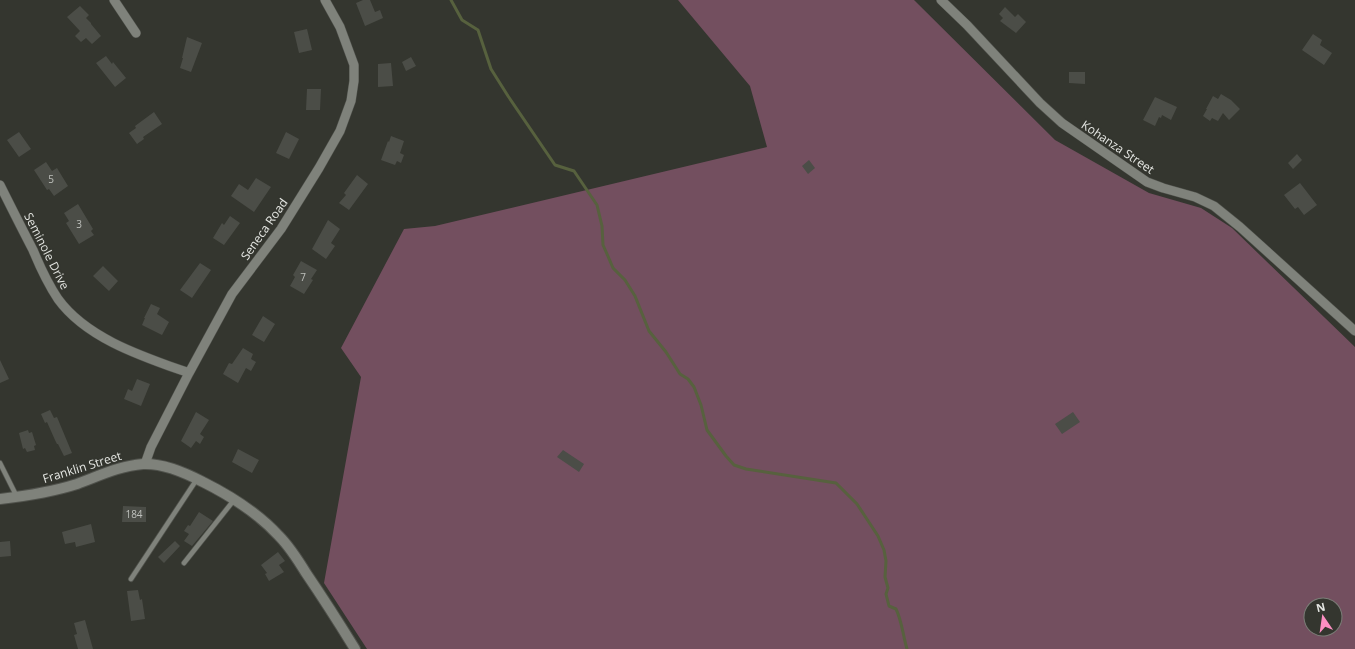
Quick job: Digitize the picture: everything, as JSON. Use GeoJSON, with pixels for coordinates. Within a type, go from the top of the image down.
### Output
{"type":"FeatureCollection","features":[{"type":"Feature","properties":{"kind":"main road","name":"Franklin Street"},"geometry":{"type":"LineString","coordinates":[[0,499],[58,490],[121,467],[145,464],[170,468],[197,478],[258,516],[278,535],[287,545],[355,649]]}},
{"type":"Feature","properties":{"kind":"street"},"geometry":{"type":"LineString","coordinates":[[114,0],[136,33]]}},
{"type":"Feature","properties":{"kind":"street","name":"Seneca Road"},"geometry":{"type":"LineString","coordinates":[[145,464],[151,447],[232,294],[281,229],[340,131],[351,101],[354,81],[354,65],[340,27],[325,0]]}},
{"type":"Feature","properties":{"kind":"street","name":"Kohanza Street"},"geometry":{"type":"LineString","coordinates":[[941,0],[967,25],[1040,103],[1062,123],[1147,182],[1163,188],[1195,196],[1214,206],[1240,227],[1355,331]]}},
{"type":"Feature","properties":{"kind":"street","name":"Seminole Drive"},"geometry":{"type":"LineString","coordinates":[[0,185],[47,281],[59,300],[75,317],[90,329],[113,342],[189,373]]}},
{"type":"Feature","properties":{"kind":"lane"},"geometry":{"type":"LineString","coordinates":[[0,463],[17,497]]}},
{"type":"Feature","properties":{"kind":"lane"},"geometry":{"type":"LineString","coordinates":[[131,579],[197,478]]}},
{"type":"Feature","properties":{"kind":"lane"},"geometry":{"type":"LineString","coordinates":[[184,563],[234,500]]}},
{"type":"Feature","properties":{"kind":"shaded area"},"geometry":{"type":"Polygon","coordinates":[[[678,0],[914,0],[1055,140],[1149,193],[1201,208],[1232,228],[1355,347],[1355,649],[367,649],[324,583],[361,377],[341,348],[404,229],[435,226],[767,147],[750,86],[678,0]]]}},
{"type":"Feature","properties":{"kind":"building"},"geometry":{"type":"Polygon","coordinates":[[[363,0],[370,0],[375,12],[380,10],[383,18],[365,26],[356,3],[363,0]]]}},
{"type":"Feature","properties":{"kind":"building"},"geometry":{"type":"Polygon","coordinates":[[[80,6],[89,15],[86,18],[101,36],[92,44],[86,38],[81,42],[75,36],[80,31],[67,17],[80,6]]]}},
{"type":"Feature","properties":{"kind":"building"},"geometry":{"type":"Polygon","coordinates":[[[1005,7],[1015,17],[1018,14],[1026,22],[1016,33],[1000,21],[1003,18],[999,14],[1005,7]]]}},
{"type":"Feature","properties":{"kind":"building"},"geometry":{"type":"Polygon","coordinates":[[[307,29],[312,50],[299,53],[294,32],[307,29]]]}},
{"type":"Feature","properties":{"kind":"building"},"geometry":{"type":"Polygon","coordinates":[[[1313,34],[1322,40],[1320,45],[1332,53],[1324,65],[1302,50],[1313,34]]]}},
{"type":"Feature","properties":{"kind":"building"},"geometry":{"type":"Polygon","coordinates":[[[187,37],[202,43],[191,72],[180,68],[187,37]]]}},
{"type":"Feature","properties":{"kind":"building"},"geometry":{"type":"Polygon","coordinates":[[[106,56],[126,78],[115,87],[96,63],[106,56]]]}},
{"type":"Feature","properties":{"kind":"building"},"geometry":{"type":"Polygon","coordinates":[[[411,57],[416,66],[406,71],[402,62],[411,57]]]}},
{"type":"Feature","properties":{"kind":"building"},"geometry":{"type":"Polygon","coordinates":[[[391,63],[393,86],[378,87],[378,64],[391,63]]]}},
{"type":"Feature","properties":{"kind":"building"},"geometry":{"type":"Polygon","coordinates":[[[1069,72],[1085,72],[1085,84],[1069,83],[1069,72]]]}},
{"type":"Feature","properties":{"kind":"building"},"geometry":{"type":"Polygon","coordinates":[[[307,89],[321,89],[320,110],[306,110],[307,89]]]}},
{"type":"Feature","properties":{"kind":"building"},"geometry":{"type":"Polygon","coordinates":[[[1221,94],[1231,100],[1240,109],[1229,120],[1223,113],[1218,121],[1212,118],[1210,121],[1203,116],[1213,96],[1218,99],[1221,94]]]}},
{"type":"Feature","properties":{"kind":"building"},"geometry":{"type":"Polygon","coordinates":[[[1155,97],[1177,107],[1171,120],[1162,115],[1161,118],[1159,117],[1155,126],[1143,120],[1155,97]]]}},
{"type":"Feature","properties":{"kind":"building"},"geometry":{"type":"Polygon","coordinates":[[[154,112],[162,124],[143,137],[144,139],[137,144],[129,133],[136,128],[135,126],[154,112]]]}},
{"type":"Feature","properties":{"kind":"building"},"geometry":{"type":"Polygon","coordinates":[[[19,132],[31,149],[19,157],[7,140],[19,132]]]}},
{"type":"Feature","properties":{"kind":"building"},"geometry":{"type":"Polygon","coordinates":[[[286,132],[299,139],[289,159],[276,153],[286,132]]]}},
{"type":"Feature","properties":{"kind":"building"},"geometry":{"type":"Polygon","coordinates":[[[391,136],[404,141],[400,153],[404,155],[401,163],[397,161],[395,165],[381,160],[391,136]]]}},
{"type":"Feature","properties":{"kind":"building"},"geometry":{"type":"Polygon","coordinates":[[[1297,154],[1302,160],[1293,169],[1288,163],[1297,154]]]}},
{"type":"Feature","properties":{"kind":"building"},"geometry":{"type":"Polygon","coordinates":[[[809,160],[815,168],[808,174],[802,166],[809,160]]]}},
{"type":"Feature","properties":{"kind":"building"},"geometry":{"type":"Polygon","coordinates":[[[46,162],[52,171],[57,168],[68,186],[54,196],[49,189],[47,190],[34,170],[46,162]]]}},
{"type":"Feature","properties":{"kind":"building"},"geometry":{"type":"Polygon","coordinates":[[[357,175],[368,184],[349,210],[339,203],[346,195],[344,193],[357,175]]]}},
{"type":"Feature","properties":{"kind":"building"},"geometry":{"type":"Polygon","coordinates":[[[256,178],[271,187],[254,212],[231,196],[239,184],[248,190],[256,178]]]}},
{"type":"Feature","properties":{"kind":"building"},"geometry":{"type":"Polygon","coordinates":[[[1300,183],[1317,205],[1304,215],[1298,207],[1295,209],[1284,195],[1300,183]]]}},
{"type":"Feature","properties":{"kind":"building"},"geometry":{"type":"Polygon","coordinates":[[[78,204],[93,229],[91,231],[94,235],[79,244],[66,223],[69,221],[64,213],[78,204]]]}},
{"type":"Feature","properties":{"kind":"building"},"geometry":{"type":"Polygon","coordinates":[[[230,216],[240,223],[224,245],[213,238],[222,223],[224,225],[230,216]]]}},
{"type":"Feature","properties":{"kind":"building"},"geometry":{"type":"Polygon","coordinates":[[[328,220],[340,229],[331,243],[335,246],[326,259],[312,249],[328,220]]]}},
{"type":"Feature","properties":{"kind":"building"},"geometry":{"type":"Polygon","coordinates":[[[301,261],[317,270],[311,279],[313,280],[304,294],[290,286],[295,277],[293,275],[301,261]]]}},
{"type":"Feature","properties":{"kind":"building"},"geometry":{"type":"Polygon","coordinates":[[[200,263],[211,270],[192,298],[180,290],[200,263]]]}},
{"type":"Feature","properties":{"kind":"building"},"geometry":{"type":"Polygon","coordinates":[[[103,266],[118,281],[109,291],[93,276],[103,266]]]}},
{"type":"Feature","properties":{"kind":"building"},"geometry":{"type":"Polygon","coordinates":[[[151,304],[160,308],[157,314],[169,322],[162,335],[142,325],[151,304]]]}},
{"type":"Feature","properties":{"kind":"building"},"geometry":{"type":"Polygon","coordinates":[[[263,316],[275,324],[264,342],[252,335],[263,316]]]}},
{"type":"Feature","properties":{"kind":"building"},"geometry":{"type":"Polygon","coordinates":[[[243,348],[253,354],[251,359],[256,362],[251,371],[246,368],[238,383],[223,374],[229,363],[232,364],[243,348]]]}},
{"type":"Feature","properties":{"kind":"building"},"geometry":{"type":"Polygon","coordinates":[[[0,360],[9,379],[0,383],[0,360]]]}},
{"type":"Feature","properties":{"kind":"building"},"geometry":{"type":"Polygon","coordinates":[[[137,379],[150,384],[141,406],[124,399],[128,389],[132,391],[137,379]]]}},
{"type":"Feature","properties":{"kind":"building"},"geometry":{"type":"Polygon","coordinates":[[[50,410],[54,418],[57,417],[72,453],[64,456],[47,422],[45,423],[41,414],[50,410]]]}},
{"type":"Feature","properties":{"kind":"building"},"geometry":{"type":"Polygon","coordinates":[[[196,412],[209,420],[200,434],[204,437],[200,444],[196,441],[191,448],[181,441],[196,412]]]}},
{"type":"Feature","properties":{"kind":"building"},"geometry":{"type":"Polygon","coordinates":[[[1073,412],[1080,422],[1062,434],[1055,424],[1073,412]]]}},
{"type":"Feature","properties":{"kind":"building"},"geometry":{"type":"Polygon","coordinates":[[[28,430],[29,433],[32,432],[36,445],[34,446],[35,450],[27,452],[25,448],[23,449],[19,433],[28,430]]]}},
{"type":"Feature","properties":{"kind":"building"},"geometry":{"type":"Polygon","coordinates":[[[238,449],[259,460],[252,473],[232,462],[238,449]]]}},
{"type":"Feature","properties":{"kind":"building"},"geometry":{"type":"Polygon","coordinates":[[[563,450],[584,464],[579,472],[557,457],[563,450]]]}},
{"type":"Feature","properties":{"kind":"building"},"geometry":{"type":"Polygon","coordinates":[[[123,506],[146,507],[146,522],[122,522],[123,506]]]}},
{"type":"Feature","properties":{"kind":"building"},"geometry":{"type":"Polygon","coordinates":[[[199,512],[213,521],[192,546],[184,541],[189,534],[184,531],[188,525],[190,526],[199,512]]]}},
{"type":"Feature","properties":{"kind":"building"},"geometry":{"type":"Polygon","coordinates":[[[91,524],[95,542],[76,547],[75,542],[65,544],[62,532],[91,524]]]}},
{"type":"Feature","properties":{"kind":"building"},"geometry":{"type":"Polygon","coordinates":[[[10,541],[11,556],[0,557],[0,542],[10,541]]]}},
{"type":"Feature","properties":{"kind":"building"},"geometry":{"type":"Polygon","coordinates":[[[175,541],[180,546],[164,563],[158,557],[175,541]]]}},
{"type":"Feature","properties":{"kind":"building"},"geometry":{"type":"Polygon","coordinates":[[[278,552],[285,561],[279,565],[284,572],[269,581],[265,574],[267,573],[261,565],[278,552]]]}},
{"type":"Feature","properties":{"kind":"building"},"geometry":{"type":"Polygon","coordinates":[[[138,590],[140,600],[142,599],[145,619],[131,621],[127,591],[138,590]]]}},
{"type":"Feature","properties":{"kind":"building"},"geometry":{"type":"Polygon","coordinates":[[[85,620],[93,649],[78,649],[74,635],[77,634],[74,623],[85,620]]]}},
{"type":"Feature","properties":{"kind":"waterway"},"geometry":{"type":"LineString","coordinates":[[451,0],[462,20],[478,30],[491,69],[555,165],[574,171],[597,205],[602,226],[603,245],[613,268],[625,280],[635,296],[649,331],[666,352],[680,374],[688,379],[694,387],[701,405],[707,430],[726,456],[734,465],[746,469],[836,483],[857,504],[878,536],[884,550],[886,561],[885,577],[888,588],[886,594],[889,606],[896,609],[898,614],[907,649]]}}]}
